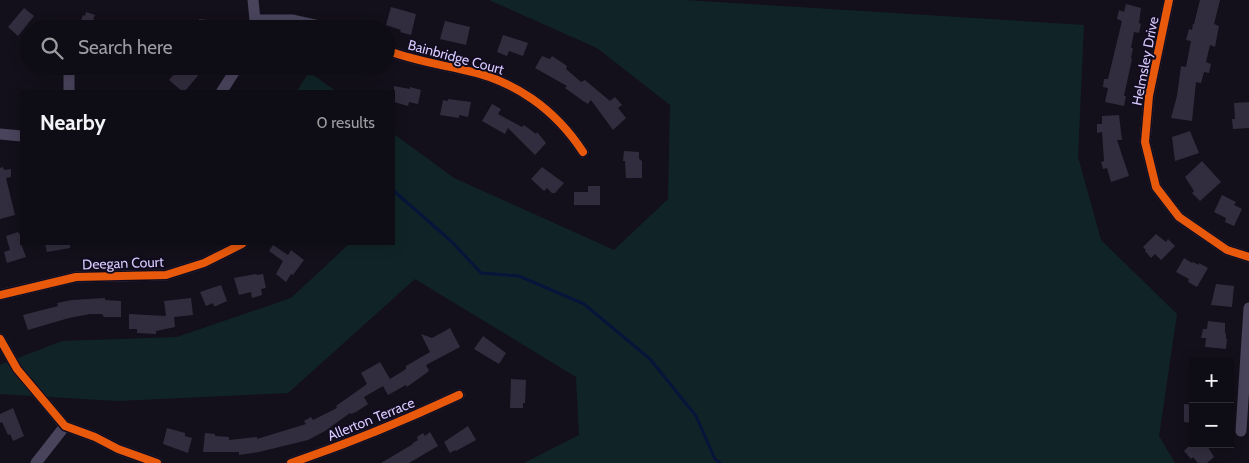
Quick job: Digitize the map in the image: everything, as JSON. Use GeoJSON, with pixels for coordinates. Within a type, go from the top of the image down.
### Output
{"type":"FeatureCollection","features":[{"type":"Feature","properties":{"kind":"street"},"geometry":{"type":"LineString","coordinates":[[253,0],[254,20]]}},
{"type":"Feature","properties":{"kind":"street","name":"Helmsley Drive"},"geometry":{"type":"LineString","coordinates":[[1169,0],[1149,96],[1145,142],[1156,187],[1179,217],[1227,250],[1249,257]]}},
{"type":"Feature","properties":{"kind":"street","name":"Bainbridge Court"},"geometry":{"type":"LineString","coordinates":[[395,53],[418,61],[465,70],[510,85],[537,101],[572,134],[583,152]]}},
{"type":"Feature","properties":{"kind":"street"},"geometry":{"type":"LineString","coordinates":[[68,90],[69,75]]}},
{"type":"Feature","properties":{"kind":"street"},"geometry":{"type":"LineString","coordinates":[[223,90],[232,75]]}},
{"type":"Feature","properties":{"kind":"street"},"geometry":{"type":"LineString","coordinates":[[0,134],[20,136]]}},
{"type":"Feature","properties":{"kind":"street","name":"Deegan Court"},"geometry":{"type":"LineString","coordinates":[[0,296],[76,277],[166,275],[204,263],[240,245]]}},
{"type":"Feature","properties":{"kind":"street"},"geometry":{"type":"LineString","coordinates":[[1241,431],[1249,308]]}},
{"type":"Feature","properties":{"kind":"street"},"geometry":{"type":"LineString","coordinates":[[0,339],[17,369],[65,426],[95,437],[118,450],[157,463]]}},
{"type":"Feature","properties":{"kind":"street","name":"Allerton Terrace"},"geometry":{"type":"LineString","coordinates":[[291,463],[384,429],[459,395]]}},
{"type":"Feature","properties":{"kind":"street"},"geometry":{"type":"LineString","coordinates":[[36,463],[65,426]]}},
{"type":"Feature","properties":{"kind":"green space"},"geometry":{"type":"Polygon","coordinates":[[[489,0],[685,0],[1084,25],[1078,157],[1101,240],[1177,314],[1159,436],[1175,463],[524,463],[579,435],[576,377],[415,279],[288,393],[117,401],[0,394],[0,365],[62,341],[177,337],[291,298],[348,245],[395,245],[395,135],[454,178],[614,250],[668,199],[670,105],[597,48],[489,0]]]}},
{"type":"Feature","properties":{"kind":"green space"},"geometry":{"type":"Polygon","coordinates":[[[307,75],[313,75],[335,90],[298,90],[307,75]]]}},
{"type":"Feature","properties":{"kind":"building"},"geometry":{"type":"Polygon","coordinates":[[[1200,0],[1220,0],[1214,24],[1219,26],[1215,47],[1210,45],[1206,62],[1211,64],[1209,73],[1204,72],[1201,83],[1196,82],[1192,121],[1171,118],[1177,96],[1181,66],[1186,67],[1191,41],[1186,40],[1189,29],[1192,30],[1200,0]]]}},
{"type":"Feature","properties":{"kind":"building"},"geometry":{"type":"Polygon","coordinates":[[[1126,4],[1141,8],[1139,23],[1141,24],[1139,33],[1134,32],[1131,48],[1133,48],[1132,59],[1124,96],[1126,96],[1124,106],[1105,102],[1108,88],[1103,87],[1104,79],[1108,79],[1122,21],[1117,19],[1119,10],[1124,12],[1126,4]]]}},
{"type":"Feature","properties":{"kind":"building"},"geometry":{"type":"Polygon","coordinates":[[[391,7],[416,14],[411,35],[400,32],[401,30],[395,28],[395,20],[387,20],[391,7]]]}},
{"type":"Feature","properties":{"kind":"building"},"geometry":{"type":"Polygon","coordinates":[[[24,8],[34,16],[31,20],[20,20],[20,34],[18,36],[8,27],[24,8]]]}},
{"type":"Feature","properties":{"kind":"building"},"geometry":{"type":"Polygon","coordinates":[[[86,12],[95,15],[93,19],[95,20],[81,20],[83,15],[85,16],[86,12]]]}},
{"type":"Feature","properties":{"kind":"building"},"geometry":{"type":"Polygon","coordinates":[[[445,21],[470,27],[466,45],[440,39],[445,21]]]}},
{"type":"Feature","properties":{"kind":"building"},"geometry":{"type":"Polygon","coordinates":[[[503,35],[528,43],[523,56],[509,51],[507,56],[497,52],[503,35]]]}},
{"type":"Feature","properties":{"kind":"building"},"geometry":{"type":"Polygon","coordinates":[[[542,56],[550,59],[552,56],[567,66],[566,69],[581,82],[585,80],[610,101],[615,97],[622,105],[618,108],[626,118],[613,130],[591,100],[588,104],[565,88],[567,86],[535,68],[542,56]]]}},
{"type":"Feature","properties":{"kind":"building"},"geometry":{"type":"Polygon","coordinates":[[[173,75],[198,75],[186,90],[181,90],[169,80],[173,75]]]}},
{"type":"Feature","properties":{"kind":"building"},"geometry":{"type":"Polygon","coordinates":[[[394,86],[421,90],[418,104],[409,102],[408,106],[395,102],[394,86]]]}},
{"type":"Feature","properties":{"kind":"building"},"geometry":{"type":"Polygon","coordinates":[[[448,99],[471,102],[468,117],[459,115],[459,118],[440,115],[443,100],[448,101],[448,99]]]}},
{"type":"Feature","properties":{"kind":"building"},"geometry":{"type":"Polygon","coordinates":[[[1249,102],[1249,128],[1233,129],[1232,119],[1235,119],[1234,103],[1249,102]]]}},
{"type":"Feature","properties":{"kind":"building"},"geometry":{"type":"Polygon","coordinates":[[[492,104],[501,109],[498,114],[522,127],[524,125],[536,134],[537,132],[546,143],[535,155],[508,128],[505,134],[482,121],[492,104]]]}},
{"type":"Feature","properties":{"kind":"building"},"geometry":{"type":"Polygon","coordinates":[[[1119,115],[1122,140],[1117,140],[1129,176],[1111,182],[1107,168],[1103,169],[1101,162],[1104,161],[1102,132],[1097,133],[1097,124],[1102,124],[1102,116],[1119,115]]]}},
{"type":"Feature","properties":{"kind":"building"},"geometry":{"type":"Polygon","coordinates":[[[1190,131],[1199,153],[1175,161],[1172,137],[1190,131]]]}},
{"type":"Feature","properties":{"kind":"building"},"geometry":{"type":"Polygon","coordinates":[[[624,151],[639,152],[639,159],[642,161],[642,178],[626,178],[625,161],[623,161],[624,151]]]}},
{"type":"Feature","properties":{"kind":"building"},"geometry":{"type":"Polygon","coordinates":[[[1202,161],[1221,182],[1200,201],[1192,193],[1194,191],[1185,177],[1202,161]]]}},
{"type":"Feature","properties":{"kind":"building"},"geometry":{"type":"Polygon","coordinates":[[[3,167],[4,170],[11,169],[11,177],[6,178],[15,215],[0,219],[0,168],[3,167]]]}},
{"type":"Feature","properties":{"kind":"building"},"geometry":{"type":"Polygon","coordinates":[[[542,167],[564,183],[555,193],[552,193],[547,188],[544,191],[531,179],[542,167]]]}},
{"type":"Feature","properties":{"kind":"building"},"geometry":{"type":"Polygon","coordinates":[[[588,186],[600,186],[600,205],[574,205],[574,192],[588,192],[588,186]]]}},
{"type":"Feature","properties":{"kind":"building"},"geometry":{"type":"Polygon","coordinates":[[[1222,195],[1236,202],[1234,205],[1242,209],[1234,226],[1225,222],[1226,218],[1214,212],[1222,195]]]}},
{"type":"Feature","properties":{"kind":"building"},"geometry":{"type":"Polygon","coordinates":[[[18,232],[20,234],[20,245],[26,257],[7,263],[4,252],[10,250],[6,236],[18,232]]]}},
{"type":"Feature","properties":{"kind":"building"},"geometry":{"type":"Polygon","coordinates":[[[1156,234],[1166,242],[1168,239],[1175,246],[1161,260],[1155,254],[1151,258],[1143,247],[1156,234]]]}},
{"type":"Feature","properties":{"kind":"building"},"geometry":{"type":"Polygon","coordinates":[[[45,245],[70,245],[70,248],[47,252],[45,245]]]}},
{"type":"Feature","properties":{"kind":"building"},"geometry":{"type":"Polygon","coordinates":[[[273,245],[288,255],[291,250],[304,260],[286,282],[276,274],[283,261],[269,251],[273,245]]]}},
{"type":"Feature","properties":{"kind":"building"},"geometry":{"type":"Polygon","coordinates":[[[1184,258],[1192,263],[1199,265],[1199,263],[1208,268],[1197,287],[1188,282],[1189,279],[1176,272],[1184,258]]]}},
{"type":"Feature","properties":{"kind":"building"},"geometry":{"type":"Polygon","coordinates":[[[263,274],[266,288],[261,289],[262,295],[252,298],[251,292],[239,295],[234,278],[263,274]]]}},
{"type":"Feature","properties":{"kind":"building"},"geometry":{"type":"Polygon","coordinates":[[[1216,284],[1234,286],[1232,307],[1211,305],[1216,284]]]}},
{"type":"Feature","properties":{"kind":"building"},"geometry":{"type":"Polygon","coordinates":[[[221,285],[227,301],[216,306],[213,303],[206,306],[200,292],[221,285]]]}},
{"type":"Feature","properties":{"kind":"building"},"geometry":{"type":"Polygon","coordinates":[[[105,298],[105,300],[121,301],[121,317],[104,317],[102,314],[90,314],[28,330],[23,315],[58,306],[57,303],[105,298]]]}},
{"type":"Feature","properties":{"kind":"building"},"geometry":{"type":"Polygon","coordinates":[[[191,298],[193,315],[174,317],[175,327],[156,331],[156,334],[137,333],[137,329],[129,329],[129,314],[166,316],[164,301],[191,298]]]}},
{"type":"Feature","properties":{"kind":"building"},"geometry":{"type":"Polygon","coordinates":[[[1208,321],[1225,323],[1226,349],[1205,347],[1206,338],[1201,338],[1203,329],[1207,329],[1208,321]]]}},
{"type":"Feature","properties":{"kind":"building"},"geometry":{"type":"Polygon","coordinates":[[[450,328],[460,347],[426,365],[429,371],[407,387],[406,385],[388,395],[383,386],[364,397],[368,404],[356,412],[350,413],[325,431],[308,440],[239,455],[239,452],[203,452],[205,433],[229,437],[229,440],[257,437],[257,439],[306,424],[304,421],[311,417],[313,420],[337,408],[336,406],[367,384],[361,373],[380,362],[390,379],[406,369],[406,366],[430,352],[421,334],[432,338],[450,328]]]}},
{"type":"Feature","properties":{"kind":"building"},"geometry":{"type":"Polygon","coordinates":[[[483,336],[506,353],[499,364],[474,349],[483,336]]]}},
{"type":"Feature","properties":{"kind":"building"},"geometry":{"type":"Polygon","coordinates":[[[511,379],[526,380],[523,408],[510,408],[511,379]]]}},
{"type":"Feature","properties":{"kind":"building"},"geometry":{"type":"Polygon","coordinates":[[[1184,404],[1189,405],[1189,423],[1184,422],[1184,404]]]}},
{"type":"Feature","properties":{"kind":"building"},"geometry":{"type":"Polygon","coordinates":[[[13,408],[24,436],[13,441],[2,422],[0,423],[0,414],[13,408]]]}},
{"type":"Feature","properties":{"kind":"building"},"geometry":{"type":"Polygon","coordinates":[[[468,426],[476,440],[450,453],[444,442],[468,426]]]}},
{"type":"Feature","properties":{"kind":"building"},"geometry":{"type":"Polygon","coordinates":[[[167,428],[185,433],[185,436],[192,438],[188,453],[163,444],[167,428]]]}},
{"type":"Feature","properties":{"kind":"building"},"geometry":{"type":"Polygon","coordinates":[[[430,432],[438,446],[409,463],[381,463],[413,444],[418,440],[417,437],[423,433],[425,436],[430,432]]]}},
{"type":"Feature","properties":{"kind":"building"},"geometry":{"type":"Polygon","coordinates":[[[1189,446],[1189,448],[1208,448],[1214,457],[1207,463],[1198,463],[1193,457],[1191,459],[1184,451],[1189,446]]]}},
{"type":"Feature","properties":{"kind":"waterway"},"geometry":{"type":"LineString","coordinates":[[395,192],[452,242],[481,273],[519,276],[584,304],[650,359],[696,416],[715,459],[720,463]]}},
{"type":"Feature","properties":{"kind":"cycle path"},"geometry":{"type":"LineString","coordinates":[[1169,0],[1149,96],[1145,142],[1156,187],[1179,217],[1227,250],[1249,257]]}},
{"type":"Feature","properties":{"kind":"cycle path"},"geometry":{"type":"LineString","coordinates":[[395,53],[482,75],[516,89],[532,99],[560,122],[583,152]]}},
{"type":"Feature","properties":{"kind":"cycle path"},"geometry":{"type":"LineString","coordinates":[[0,295],[76,277],[166,275],[204,263],[240,245]]}},
{"type":"Feature","properties":{"kind":"cycle path"},"geometry":{"type":"LineString","coordinates":[[0,339],[17,369],[65,426],[95,437],[118,449],[157,463]]}},
{"type":"Feature","properties":{"kind":"cycle path"},"geometry":{"type":"LineString","coordinates":[[291,463],[334,448],[459,395]]}}]}
